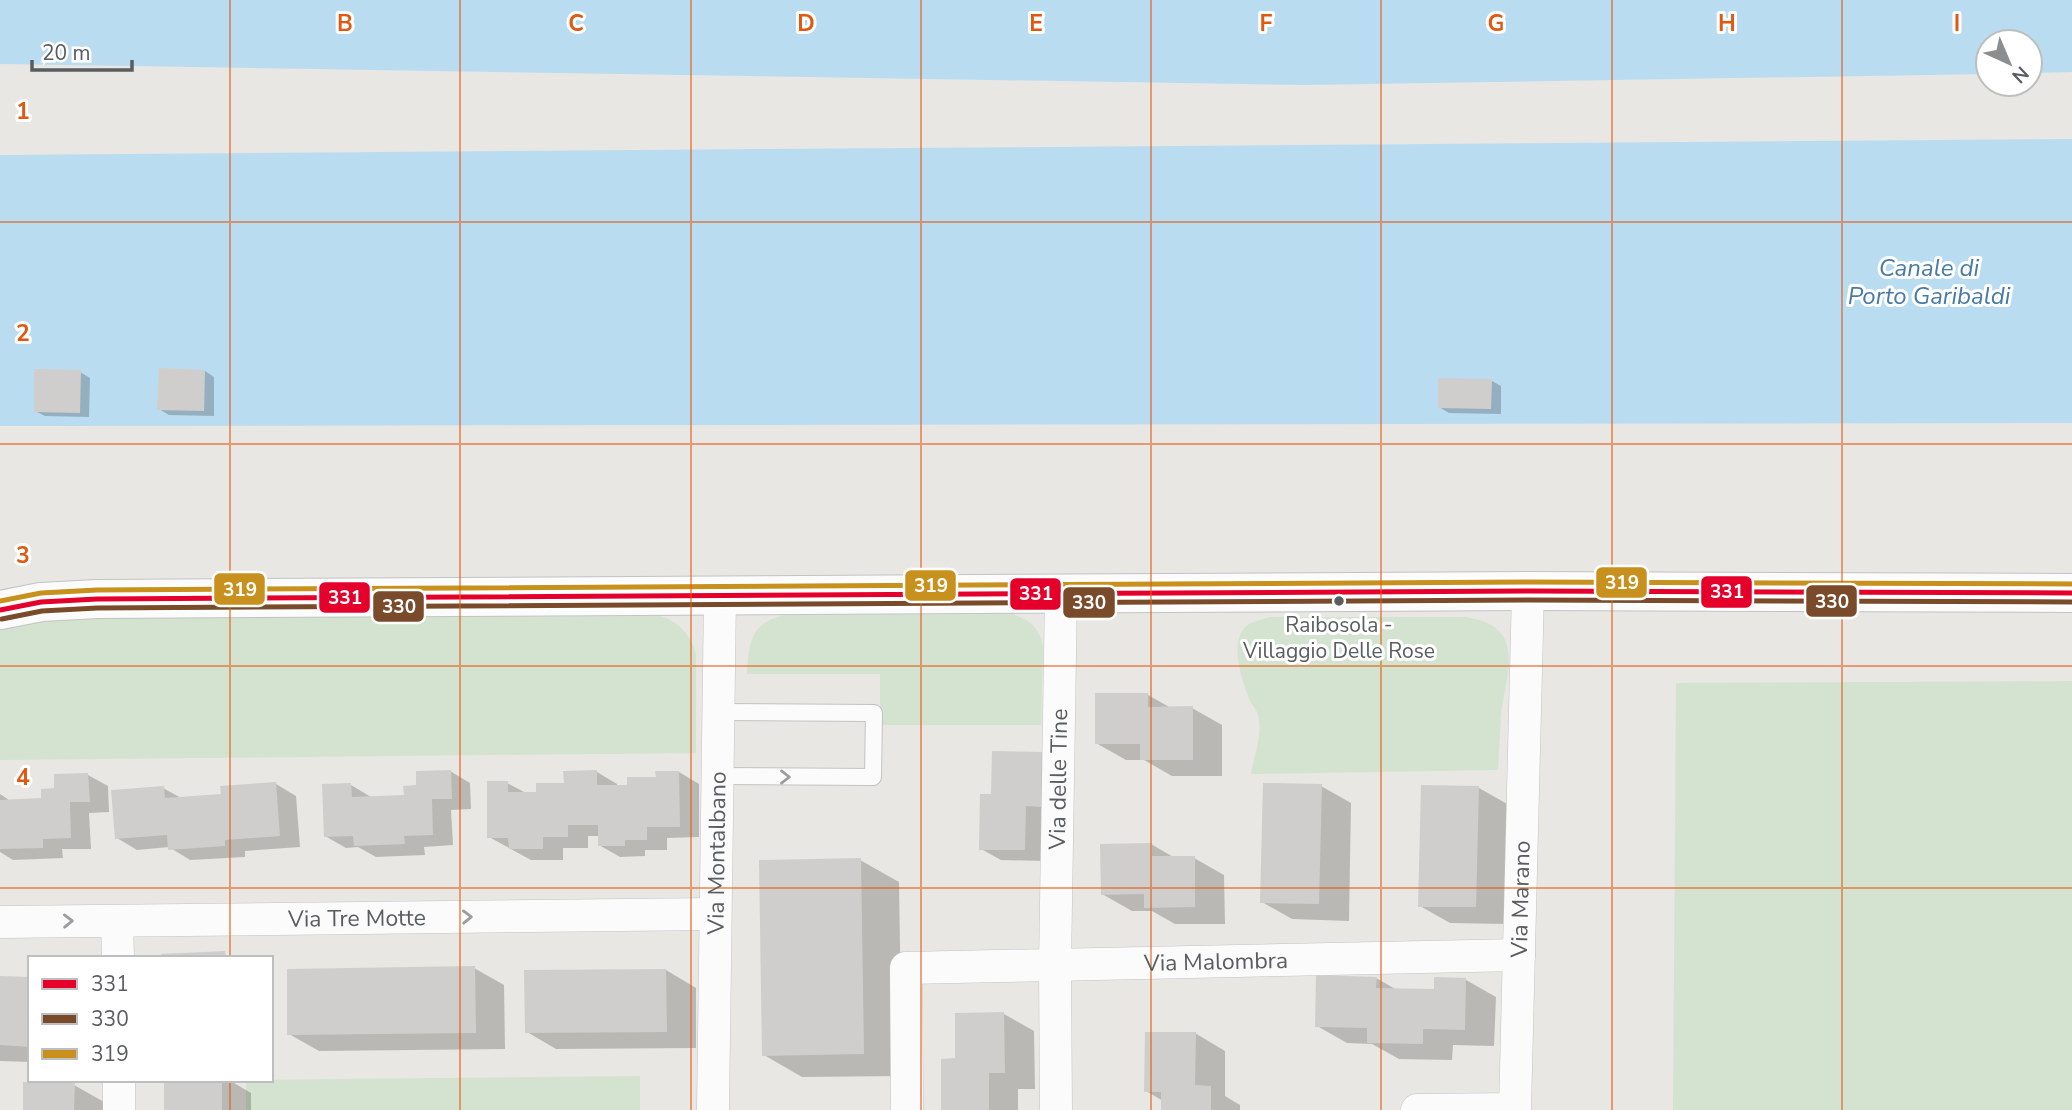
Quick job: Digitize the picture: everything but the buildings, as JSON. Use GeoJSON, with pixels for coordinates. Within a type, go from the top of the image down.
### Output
{"type":"FeatureCollection","features":[{"type":"Feature","properties":{"kind":"street"},"geometry":{"type":"LineString","coordinates":[[0,588],[97,599]]}},
{"type":"Feature","properties":{"kind":"street"},"geometry":{"type":"LineString","coordinates":[[0,610],[41,602],[97,599],[1528,591],[2072,593]]}},
{"type":"Feature","properties":{"kind":"street","name":"Via Marano"},"geometry":{"type":"LineString","coordinates":[[1417,1110],[1515,1109],[1528,591]]}},
{"type":"Feature","properties":{"kind":"street","name":"Via delle Tine"},"geometry":{"type":"LineString","coordinates":[[1055,966],[1060,593]]}},
{"type":"Feature","properties":{"kind":"street","name":"Via Montalbano"},"geometry":{"type":"LineString","coordinates":[[713,1110],[720,596]]}},
{"type":"Feature","properties":{"kind":"street","name":"Via Tre Motte"},"geometry":{"type":"LineString","coordinates":[[0,922],[715,914]]}},
{"type":"Feature","properties":{"kind":"street"},"geometry":{"type":"LineString","coordinates":[[117,921],[118,956]]}},
{"type":"Feature","properties":{"kind":"street","name":"Via Malombra"},"geometry":{"type":"LineString","coordinates":[[907,1110],[906,968],[1519,955]]}},
{"type":"Feature","properties":{"kind":"street"},"geometry":{"type":"LineString","coordinates":[[1055,966],[1056,1110]]}},
{"type":"Feature","properties":{"kind":"street"},"geometry":{"type":"LineString","coordinates":[[119,1082],[119,1110]]}},
{"type":"Feature","properties":{"kind":"lane"},"geometry":{"type":"LineString","coordinates":[[717,776],[873,777],[874,712],[718,712]]}},
{"type":"Feature","properties":{"kind":"green space"},"geometry":{"type":"Polygon","coordinates":[[[1012,614],[1033,625],[1043,646],[1041,725],[880,725],[880,674],[747,674],[751,644],[758,629],[774,618],[786,615],[1012,614]]]}},
{"type":"Feature","properties":{"kind":"green space"},"geometry":{"type":"Polygon","coordinates":[[[660,616],[683,630],[696,654],[696,753],[0,760],[0,624],[47,618],[660,616]]]}},
{"type":"Feature","properties":{"kind":"green space"},"geometry":{"type":"Polygon","coordinates":[[[1270,617],[1465,617],[1485,622],[1498,630],[1505,641],[1508,667],[1501,715],[1498,770],[1251,774],[1259,737],[1259,722],[1240,672],[1239,640],[1242,631],[1249,624],[1270,617]]]}},
{"type":"Feature","properties":{"kind":"green space"},"geometry":{"type":"Polygon","coordinates":[[[2072,681],[2072,1110],[1673,1110],[1676,683],[2072,681]]]}},
{"type":"Feature","properties":{"kind":"green space"},"geometry":{"type":"Polygon","coordinates":[[[640,1076],[640,1110],[246,1110],[246,1082],[273,1082],[273,1080],[640,1076]]]}},
{"type":"Feature","properties":{"kind":"water"},"geometry":{"type":"Polygon","coordinates":[[[0,0],[2072,0],[2072,72],[2044,73],[2044,28],[1974,28],[1974,74],[1305,85],[0,64],[0,0]]]}},
{"type":"Feature","properties":{"kind":"water","name":"Canale di Porto Garibaldi"},"geometry":{"type":"Polygon","coordinates":[[[2072,139],[2072,423],[0,426],[0,155],[2072,139]]]}},
{"type":"Feature","properties":{"kind":"transit line","name":"319"},"geometry":{"type":"LineString","coordinates":[[0,601],[41,593],[97,590],[1528,582],[2072,584]]}},
{"type":"Feature","properties":{"kind":"transit line","name":"331"},"geometry":{"type":"LineString","coordinates":[[0,610],[41,602],[97,599],[1528,591],[2072,593]]}},
{"type":"Feature","properties":{"kind":"transit line","name":"330"},"geometry":{"type":"LineString","coordinates":[[2,619],[42,611],[97,608],[1528,600],[2072,602]]}},
{"type":"Feature","properties":{"kind":"place","name":"Raibosola - Villaggio Delle Rose"},"geometry":{"type":"Point","coordinates":[1339,601]}}]}
